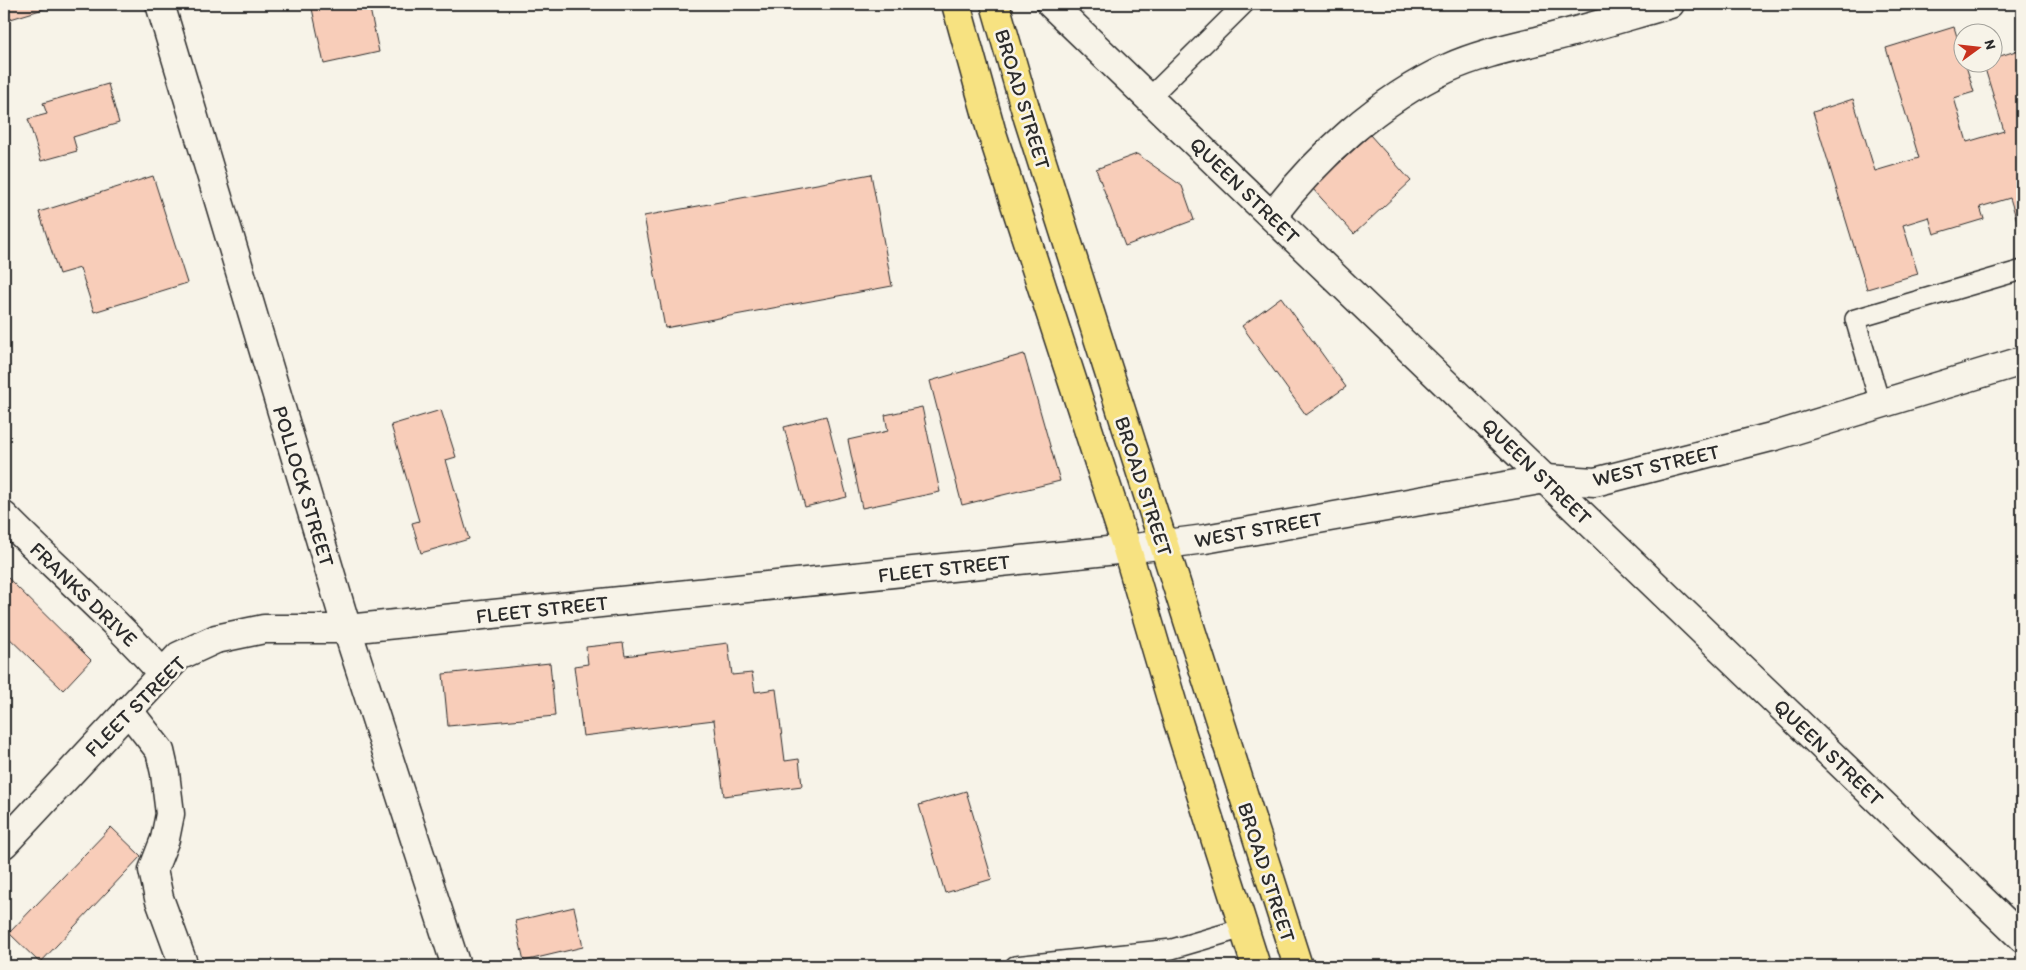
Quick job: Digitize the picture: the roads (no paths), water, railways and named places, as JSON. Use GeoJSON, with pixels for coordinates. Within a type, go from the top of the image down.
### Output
{"type":"FeatureCollection","features":[{"type":"Feature","properties":{"kind":"main road","name":"BROAD STREET"},"geometry":{"type":"LineString","coordinates":[[956,4],[997,148],[1127,549],[1177,720],[1256,966]]}},
{"type":"Feature","properties":{"kind":"main road","name":"BROAD STREET"},"geometry":{"type":"LineString","coordinates":[[995,4],[1028,118],[1298,966]]}},
{"type":"Feature","properties":{"kind":"street","name":"POLLOCK STREET"},"geometry":{"type":"LineString","coordinates":[[160,4],[347,629],[456,966]]}},
{"type":"Feature","properties":{"kind":"street","name":"QUEEN STREET"},"geometry":{"type":"LineString","coordinates":[[1051,4],[2022,938]]}},
{"type":"Feature","properties":{"kind":"street"},"geometry":{"type":"LineString","coordinates":[[1272,216],[1290,193],[1344,140],[1390,100],[1448,68],[1479,56],[1622,19],[1670,4]]}},
{"type":"Feature","properties":{"kind":"street","name":"WEST STREET"},"geometry":{"type":"LineString","coordinates":[[1163,544],[1546,479],[1595,482],[1775,436],[2022,361]]}},
{"type":"Feature","properties":{"kind":"street","name":"FRANKS DRIVE"},"geometry":{"type":"LineString","coordinates":[[4,516],[129,635],[162,673]]}},
{"type":"Feature","properties":{"kind":"street","name":"FLEET STREET"},"geometry":{"type":"LineString","coordinates":[[6,838],[179,656],[216,639],[264,629],[347,629],[1163,544]]}},
{"type":"Feature","properties":{"kind":"street"},"geometry":{"type":"LineString","coordinates":[[128,710],[160,751],[166,773],[170,814],[165,839],[154,870],[158,898],[184,966]]}},
{"type":"Feature","properties":{"kind":"lane"},"geometry":{"type":"LineString","coordinates":[[1149,98],[1244,4]]}},
{"type":"Feature","properties":{"kind":"lane"},"geometry":{"type":"LineString","coordinates":[[1880,403],[1855,319],[2022,270]]}},
{"type":"Feature","properties":{"kind":"lane"},"geometry":{"type":"LineString","coordinates":[[1015,966],[1174,958],[1244,928]]}}]}
